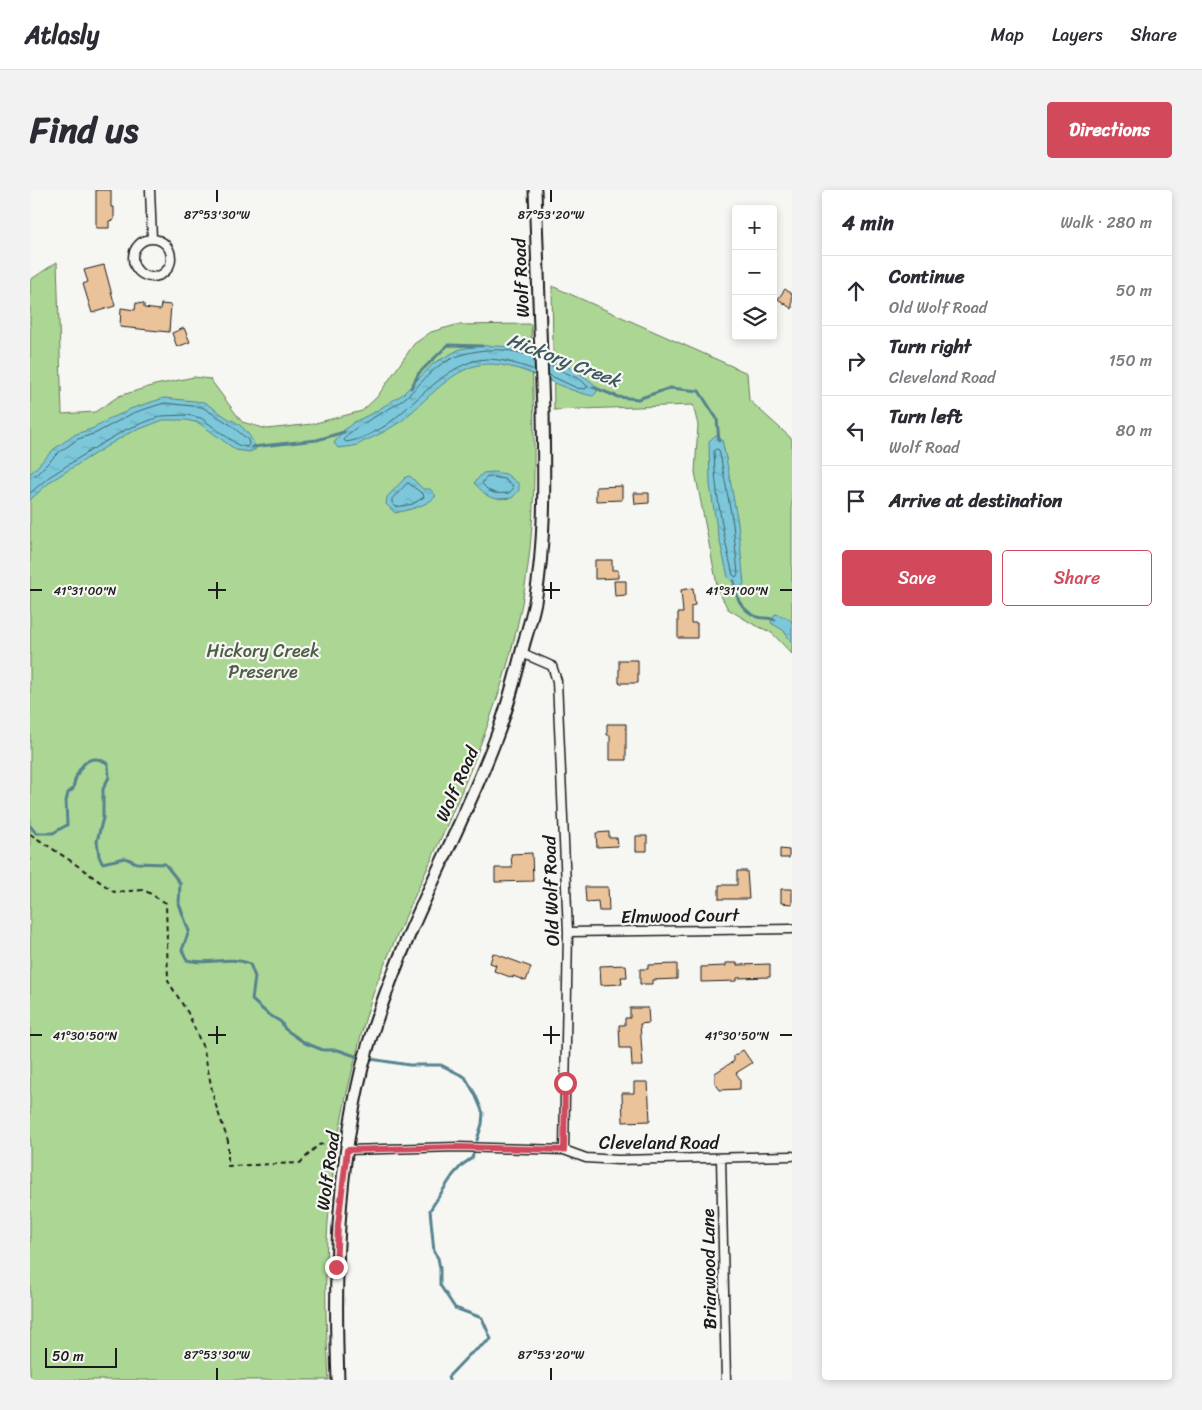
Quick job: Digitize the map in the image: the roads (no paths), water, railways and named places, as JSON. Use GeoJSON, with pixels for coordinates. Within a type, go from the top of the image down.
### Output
{"type":"FeatureCollection","features":[{"type":"Feature","properties":{"kind":"main road","name":"Wolf Road"},"geometry":{"type":"LineString","coordinates":[[338,1380],[336,1267],[338,1225],[347,1150],[362,1070],[368,1048],[409,935],[496,738],[522,653],[535,602],[544,516],[545,475],[535,190]]}},
{"type":"Feature","properties":{"kind":"street"},"geometry":{"type":"LineString","coordinates":[[150,190],[152,239]]}},
{"type":"Feature","properties":{"kind":"street"},"geometry":{"type":"LineString","coordinates":[[152,239],[162,242],[171,257],[167,269],[157,276],[150,276],[139,271],[133,260],[136,248],[140,244],[152,239]]}},
{"type":"Feature","properties":{"kind":"street","name":"Old Wolf Road"},"geometry":{"type":"LineString","coordinates":[[522,653],[552,666],[558,681],[568,932],[564,1150]]}},
{"type":"Feature","properties":{"kind":"street","name":"Elmwood Court"},"geometry":{"type":"LineString","coordinates":[[568,932],[792,929]]}},
{"type":"Feature","properties":{"kind":"street","name":"Cleveland Road"},"geometry":{"type":"LineString","coordinates":[[347,1150],[458,1147],[564,1150],[586,1158],[618,1160],[792,1156]]}},
{"type":"Feature","properties":{"kind":"street","name":"Briarwood Lane"},"geometry":{"type":"LineString","coordinates":[[721,1158],[726,1380]]}},
{"type":"Feature","properties":{"kind":"water"},"geometry":{"type":"Polygon","coordinates":[[[481,346],[511,347],[538,354],[581,374],[596,386],[597,392],[593,396],[580,393],[528,372],[502,365],[488,364],[475,366],[463,370],[452,377],[410,414],[384,432],[355,446],[338,448],[334,443],[343,431],[354,422],[373,413],[403,394],[434,363],[460,349],[481,346]]]}},
{"type":"Feature","properties":{"kind":"water"},"geometry":{"type":"Polygon","coordinates":[[[164,398],[204,402],[242,427],[249,435],[256,449],[250,452],[236,450],[199,423],[186,420],[163,420],[127,434],[51,481],[30,500],[30,474],[54,449],[76,434],[94,428],[110,418],[164,398]]]}},
{"type":"Feature","properties":{"kind":"water"},"geometry":{"type":"Polygon","coordinates":[[[716,435],[722,440],[738,523],[744,584],[738,588],[728,577],[717,529],[710,485],[709,441],[716,435]]]}},
{"type":"Feature","properties":{"kind":"water"},"geometry":{"type":"Polygon","coordinates":[[[483,473],[506,474],[519,484],[519,490],[512,498],[499,499],[490,497],[474,483],[483,473]]]}},
{"type":"Feature","properties":{"kind":"water"},"geometry":{"type":"Polygon","coordinates":[[[410,476],[423,489],[430,489],[436,496],[422,505],[395,513],[386,504],[387,497],[406,477],[410,476]]]}},
{"type":"Feature","properties":{"kind":"water"},"geometry":{"type":"Polygon","coordinates":[[[775,614],[786,617],[792,622],[792,643],[783,630],[771,623],[775,614]]]}},
{"type":"Feature","properties":{"kind":"waterway","name":"Hickory Creek"},"geometry":{"type":"LineString","coordinates":[[411,388],[419,373],[448,345],[482,346]]}},
{"type":"Feature","properties":{"kind":"waterway","name":"Hickory Creek"},"geometry":{"type":"LineString","coordinates":[[593,387],[618,397],[638,399],[670,388],[699,391],[717,419],[719,441]]}},
{"type":"Feature","properties":{"kind":"waterway","name":"Hickory Creek"},"geometry":{"type":"LineString","coordinates":[[252,447],[317,440],[344,432]]}},
{"type":"Feature","properties":{"kind":"waterway","name":"Hickory Creek"},"geometry":{"type":"LineString","coordinates":[[734,581],[737,597],[746,610],[757,617],[775,620]]}},
{"type":"Feature","properties":{"kind":"waterway"},"geometry":{"type":"LineString","coordinates":[[30,826],[36,833],[53,833],[67,825],[66,801],[68,793],[73,789],[80,769],[88,761],[94,759],[108,764],[109,777],[103,789],[103,818],[97,841],[99,856],[102,863],[125,858],[137,863],[165,864],[180,883],[179,904],[189,931],[182,950],[187,960],[195,962],[234,960],[250,964],[255,977],[252,1000],[281,1022],[285,1029],[305,1043],[323,1050],[338,1050],[358,1057],[409,1065],[441,1065],[465,1077],[483,1113],[477,1140]]}},
{"type":"Feature","properties":{"kind":"waterway"},"geometry":{"type":"LineString","coordinates":[[449,1380],[448,1377],[469,1355],[491,1339],[482,1318],[455,1308],[440,1285],[440,1268],[438,1258],[434,1252],[430,1210],[453,1175],[473,1155]]}},
{"type":"Feature","properties":{"kind":"park label","name":"Hickory Creek Preserve"},"geometry":{"type":"Point","coordinates":[263,661]}}]}
